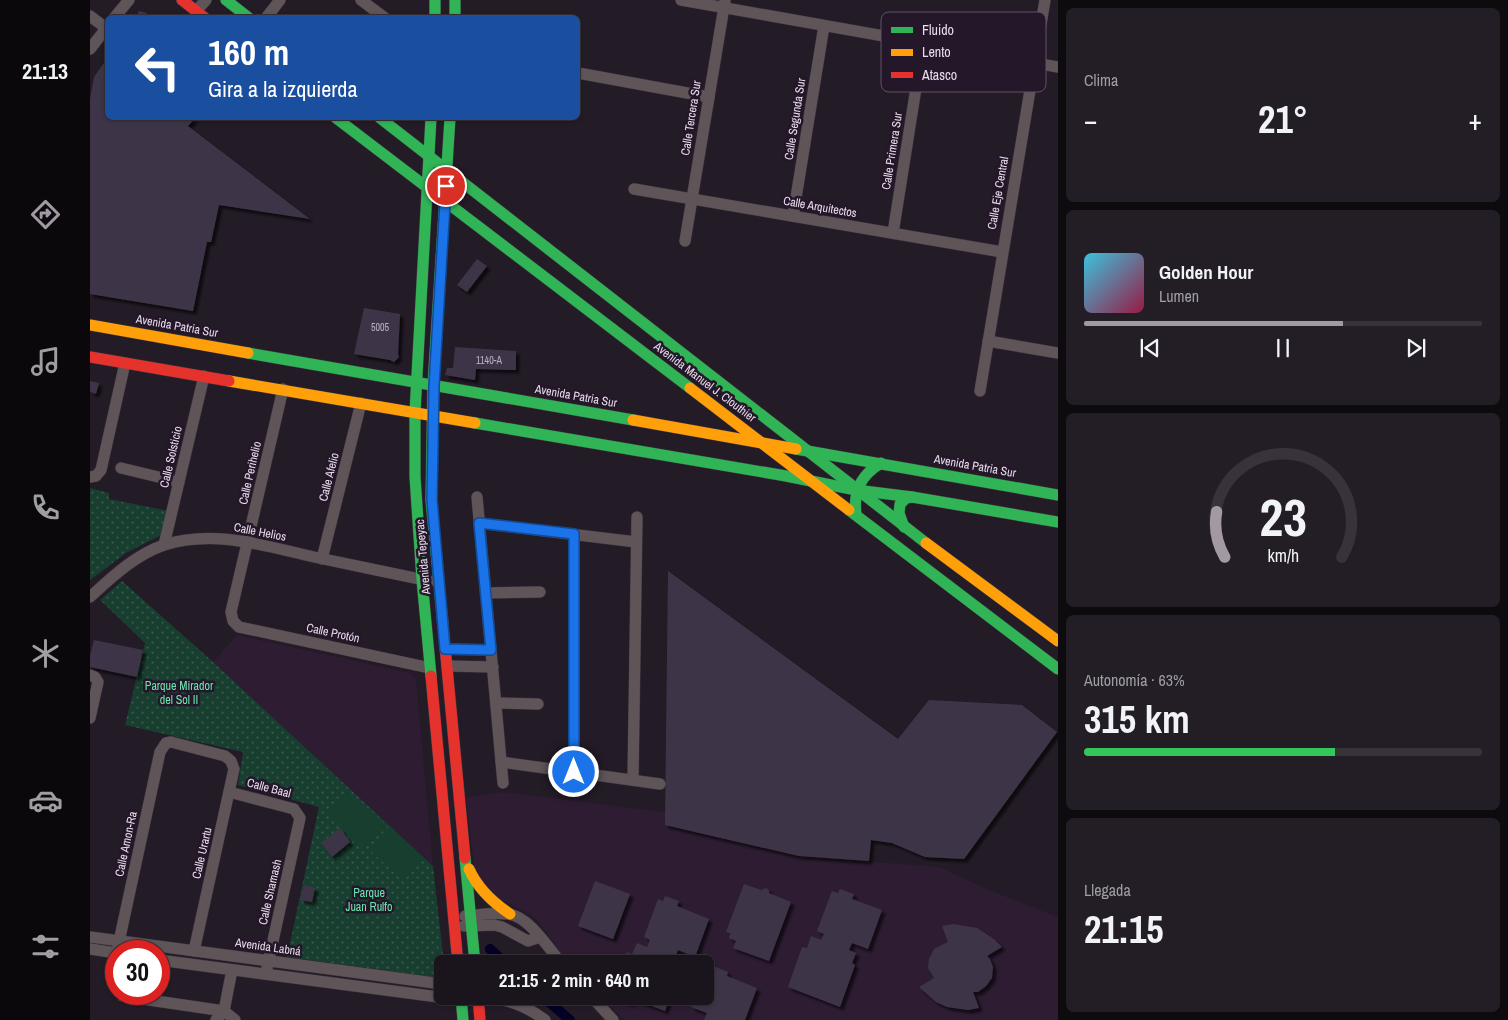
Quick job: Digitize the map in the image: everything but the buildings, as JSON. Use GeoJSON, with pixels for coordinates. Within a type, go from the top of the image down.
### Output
{"type":"FeatureCollection","features":[{"type":"Feature","properties":{"kind":"main road"},"geometry":{"type":"LineString","coordinates":[[182,0],[201,14]]}},
{"type":"Feature","properties":{"kind":"main road"},"geometry":{"type":"LineString","coordinates":[[226,0],[245,15]]}},
{"type":"Feature","properties":{"kind":"main road"},"geometry":{"type":"LineString","coordinates":[[435,0],[435,15]]}},
{"type":"Feature","properties":{"kind":"main road"},"geometry":{"type":"LineString","coordinates":[[454,15],[456,0]]}},
{"type":"Feature","properties":{"kind":"main road","name":"Avenida Manuel J. Clouthier"},"geometry":{"type":"LineString","coordinates":[[339,120],[1058,669]]}},
{"type":"Feature","properties":{"kind":"main road","name":"Avenida Manuel J. Clouthier"},"geometry":{"type":"LineString","coordinates":[[383,120],[809,451],[856,490],[1058,641]]}},
{"type":"Feature","properties":{"kind":"main road","name":"Avenida Tepeyac"},"geometry":{"type":"LineString","coordinates":[[430,120],[428,188],[416,382],[415,477],[422,580],[457,955]]}},
{"type":"Feature","properties":{"kind":"main road","name":"Avenida Tepeyac"},"geometry":{"type":"LineString","coordinates":[[450,120],[432,415],[432,500],[474,955]]}},
{"type":"Feature","properties":{"kind":"main road","name":"Avenida Patria Sur"},"geometry":{"type":"LineString","coordinates":[[90,325],[1058,495]]}},
{"type":"Feature","properties":{"kind":"main road"},"geometry":{"type":"LineString","coordinates":[[90,357],[812,480],[856,490],[912,497],[1058,522]]}},
{"type":"Feature","properties":{"kind":"main road"},"geometry":{"type":"LineString","coordinates":[[856,514],[854,502],[856,490],[864,476],[874,467],[881,464]]}},
{"type":"Feature","properties":{"kind":"main road"},"geometry":{"type":"LineString","coordinates":[[904,527],[898,515],[899,508],[907,497],[912,497]]}},
{"type":"Feature","properties":{"kind":"main road"},"geometry":{"type":"LineString","coordinates":[[464,857],[472,879],[478,887],[497,906],[510,914]]}},
{"type":"Feature","properties":{"kind":"main road"},"geometry":{"type":"LineString","coordinates":[[462,1005],[463,1020]]}},
{"type":"Feature","properties":{"kind":"main road"},"geometry":{"type":"LineString","coordinates":[[479,1005],[480,1020]]}},
{"type":"Feature","properties":{"kind":"street"},"geometry":{"type":"LineString","coordinates":[[116,15],[129,0]]}},
{"type":"Feature","properties":{"kind":"street"},"geometry":{"type":"LineString","coordinates":[[201,14],[206,0]]}},
{"type":"Feature","properties":{"kind":"street"},"geometry":{"type":"LineString","coordinates":[[268,15],[280,0]]}},
{"type":"Feature","properties":{"kind":"street"},"geometry":{"type":"LineString","coordinates":[[361,0],[381,15]]}},
{"type":"Feature","properties":{"kind":"street"},"geometry":{"type":"LineString","coordinates":[[680,0],[724,4],[881,36]]}},
{"type":"Feature","properties":{"kind":"street","name":"Calle Tercera Sur"},"geometry":{"type":"LineString","coordinates":[[685,241],[724,4]]}},
{"type":"Feature","properties":{"kind":"street"},"geometry":{"type":"LineString","coordinates":[[90,16],[105,26]]}},
{"type":"Feature","properties":{"kind":"street","name":"Calle Segunda Sur"},"geometry":{"type":"LineString","coordinates":[[793,216],[824,26]]}},
{"type":"Feature","properties":{"kind":"street"},"geometry":{"type":"LineString","coordinates":[[90,49],[105,30]]}},
{"type":"Feature","properties":{"kind":"street"},"geometry":{"type":"LineString","coordinates":[[580,74],[709,97]]}},
{"type":"Feature","properties":{"kind":"street","name":"Calle Primera Sur"},"geometry":{"type":"LineString","coordinates":[[893,233],[915,92]]}},
{"type":"Feature","properties":{"kind":"street","name":"Calle Eje Central"},"geometry":{"type":"LineString","coordinates":[[980,390],[1030,92]]}},
{"type":"Feature","properties":{"kind":"street","name":"Calle Arquitectos"},"geometry":{"type":"LineString","coordinates":[[634,188],[1002,252]]}},
{"type":"Feature","properties":{"kind":"street"},"geometry":{"type":"LineString","coordinates":[[988,341],[1058,353]]}},
{"type":"Feature","properties":{"kind":"street"},"geometry":{"type":"LineString","coordinates":[[93,477],[101,470],[125,363]]}},
{"type":"Feature","properties":{"kind":"street","name":"Calle Solsticio"},"geometry":{"type":"LineString","coordinates":[[164,545],[204,376]]}},
{"type":"Feature","properties":{"kind":"street","name":"Calle Perihelio"},"geometry":{"type":"LineString","coordinates":[[233,621],[231,612],[283,389]]}},
{"type":"Feature","properties":{"kind":"street","name":"Calle Afelio"},"geometry":{"type":"LineString","coordinates":[[322,559],[362,402]]}},
{"type":"Feature","properties":{"kind":"street"},"geometry":{"type":"LineString","coordinates":[[121,468],[179,482]]}},
{"type":"Feature","properties":{"kind":"street"},"geometry":{"type":"LineString","coordinates":[[477,497],[504,783]]}},
{"type":"Feature","properties":{"kind":"street"},"geometry":{"type":"LineString","coordinates":[[633,780],[637,516]]}},
{"type":"Feature","properties":{"kind":"street"},"geometry":{"type":"LineString","coordinates":[[479,523],[636,542]]}},
{"type":"Feature","properties":{"kind":"street"},"geometry":{"type":"LineString","coordinates":[[574,534],[574,772]]}},
{"type":"Feature","properties":{"kind":"street","name":"Calle Helios"},"geometry":{"type":"LineString","coordinates":[[90,597],[124,567],[164,545],[202,538],[248,543],[439,584]]}},
{"type":"Feature","properties":{"kind":"street"},"geometry":{"type":"LineString","coordinates":[[486,593],[540,592]]}},
{"type":"Feature","properties":{"kind":"street","name":"Calle Protón"},"geometry":{"type":"LineString","coordinates":[[233,621],[239,626],[430,668]]}},
{"type":"Feature","properties":{"kind":"street"},"geometry":{"type":"LineString","coordinates":[[445,649],[491,650]]}},
{"type":"Feature","properties":{"kind":"street"},"geometry":{"type":"LineString","coordinates":[[447,666],[493,667]]}},
{"type":"Feature","properties":{"kind":"street"},"geometry":{"type":"LineString","coordinates":[[90,718],[98,685],[94,677]]}},
{"type":"Feature","properties":{"kind":"street"},"geometry":{"type":"LineString","coordinates":[[496,703],[538,704]]}},
{"type":"Feature","properties":{"kind":"street","name":"Calle Urartu"},"geometry":{"type":"LineString","coordinates":[[166,743],[171,742],[225,756],[231,760],[234,769],[194,951]]}},
{"type":"Feature","properties":{"kind":"street","name":"Calle Amon-Ra"},"geometry":{"type":"LineString","coordinates":[[120,940],[160,752],[166,743]]}},
{"type":"Feature","properties":{"kind":"street"},"geometry":{"type":"LineString","coordinates":[[502,762],[660,784]]}},
{"type":"Feature","properties":{"kind":"street","name":"Calle Baal"},"geometry":{"type":"LineString","coordinates":[[229,792],[294,809],[299,814]]}},
{"type":"Feature","properties":{"kind":"street","name":"Calle Shamash"},"geometry":{"type":"LineString","coordinates":[[266,975],[300,821],[299,814]]}},
{"type":"Feature","properties":{"kind":"street"},"geometry":{"type":"LineString","coordinates":[[471,926],[510,914],[524,921],[555,955]]}},
{"type":"Feature","properties":{"kind":"street"},"geometry":{"type":"LineString","coordinates":[[454,927],[494,925],[502,927],[528,941],[540,937]]}},
{"type":"Feature","properties":{"kind":"street","name":"Avenida Labná"},"geometry":{"type":"LineString","coordinates":[[90,938],[105,944]]}},
{"type":"Feature","properties":{"kind":"street","name":"Avenida Labná"},"geometry":{"type":"LineString","coordinates":[[90,950],[105,949]]}},
{"type":"Feature","properties":{"kind":"street","name":"Avenida Labná"},"geometry":{"type":"LineString","coordinates":[[170,950],[194,951],[434,983]]}},
{"type":"Feature","properties":{"kind":"street"},"geometry":{"type":"LineString","coordinates":[[170,962],[434,995]]}},
{"type":"Feature","properties":{"kind":"street"},"geometry":{"type":"LineString","coordinates":[[216,1020],[224,1011],[232,970]]}},
{"type":"Feature","properties":{"kind":"street"},"geometry":{"type":"LineString","coordinates":[[170,1003],[224,1011],[235,1020]]}},
{"type":"Feature","properties":{"kind":"street"},"geometry":{"type":"LineString","coordinates":[[519,1005],[546,1020]]}},
{"type":"Feature","properties":{"kind":"street"},"geometry":{"type":"LineString","coordinates":[[599,1005],[613,1020]]}},
{"type":"Feature","properties":{"kind":"shaded area"},"geometry":{"type":"Polygon","coordinates":[[[237,635],[410,673],[416,679],[433,866],[213,662],[237,635]]]}},
{"type":"Feature","properties":{"kind":"shaded area"},"geometry":{"type":"Polygon","coordinates":[[[504,792],[665,812],[799,856],[940,867],[984,888],[1058,917],[1058,1020],[624,1020],[608,1005],[714,1005],[714,955],[563,955],[536,918],[496,897],[483,884],[474,866],[466,797],[504,792]]]}},
{"type":"Feature","properties":{"kind":"green space"},"geometry":{"type":"Polygon","coordinates":[[[90,488],[109,493],[109,499],[169,511],[163,534],[126,553],[90,580],[90,488]]]}},
{"type":"Feature","properties":{"kind":"green space"},"geometry":{"type":"Polygon","coordinates":[[[122,581],[213,662],[433,866],[443,955],[434,955],[434,977],[287,957],[319,807],[238,785],[243,752],[125,725],[145,643],[100,600],[122,581]]]}},
{"type":"Feature","properties":{"kind":"green space"},"geometry":{"type":"Polygon","coordinates":[[[350,792],[385,824],[365,846],[330,814],[350,792]]]}},
{"type":"Feature","properties":{"kind":"green space"},"geometry":{"type":"Polygon","coordinates":[[[388,827],[423,860],[403,881],[369,849],[388,827]]]}},
{"type":"Feature","properties":{"kind":"waterway"},"geometry":{"type":"LineString","coordinates":[[490,949],[496,955]]}},
{"type":"Feature","properties":{"kind":"waterway"},"geometry":{"type":"LineString","coordinates":[[552,1005],[570,1020]]}},
{"type":"Feature","properties":{"kind":"traffic: fast"},"geometry":{"type":"LineString","coordinates":[[226,0],[245,15]]}},
{"type":"Feature","properties":{"kind":"traffic: fast"},"geometry":{"type":"LineString","coordinates":[[435,0],[435,15]]}},
{"type":"Feature","properties":{"kind":"traffic: fast"},"geometry":{"type":"LineString","coordinates":[[455,0],[455,15]]}},
{"type":"Feature","properties":{"kind":"traffic: fast"},"geometry":{"type":"LineString","coordinates":[[339,120],[690,388]]}},
{"type":"Feature","properties":{"kind":"traffic: fast"},"geometry":{"type":"LineString","coordinates":[[383,120],[926,543]]}},
{"type":"Feature","properties":{"kind":"traffic: fast"},"geometry":{"type":"LineString","coordinates":[[431,120],[415,412],[415,477],[431,676]]}},
{"type":"Feature","properties":{"kind":"traffic: fast"},"geometry":{"type":"LineString","coordinates":[[443,625],[431,500],[433,385],[450,120]]}},
{"type":"Feature","properties":{"kind":"traffic: fast"},"geometry":{"type":"LineString","coordinates":[[248,353],[633,420]]}},
{"type":"Feature","properties":{"kind":"traffic: fast"},"geometry":{"type":"LineString","coordinates":[[475,423],[786,476],[856,490],[912,497],[1058,522]]}},
{"type":"Feature","properties":{"kind":"traffic: fast"},"geometry":{"type":"LineString","coordinates":[[796,449],[1058,495]]}},
{"type":"Feature","properties":{"kind":"traffic: fast"},"geometry":{"type":"LineString","coordinates":[[856,514],[856,498],[860,484],[868,473],[881,463]]}},
{"type":"Feature","properties":{"kind":"traffic: fast"},"geometry":{"type":"LineString","coordinates":[[904,527],[899,513],[900,504],[906,498],[912,497]]}},
{"type":"Feature","properties":{"kind":"traffic: fast"},"geometry":{"type":"LineString","coordinates":[[849,510],[1058,669]]}},
{"type":"Feature","properties":{"kind":"traffic: fast"},"geometry":{"type":"LineString","coordinates":[[465,858],[474,955]]}},
{"type":"Feature","properties":{"kind":"traffic: fast"},"geometry":{"type":"LineString","coordinates":[[462,1005],[463,1020]]}},
{"type":"Feature","properties":{"kind":"traffic: slow"},"geometry":{"type":"LineString","coordinates":[[90,325],[248,353]]}},
{"type":"Feature","properties":{"kind":"traffic: slow"},"geometry":{"type":"LineString","coordinates":[[229,381],[475,423]]}},
{"type":"Feature","properties":{"kind":"traffic: slow"},"geometry":{"type":"LineString","coordinates":[[690,388],[849,510]]}},
{"type":"Feature","properties":{"kind":"traffic: slow"},"geometry":{"type":"LineString","coordinates":[[633,420],[796,449]]}},
{"type":"Feature","properties":{"kind":"traffic: slow"},"geometry":{"type":"LineString","coordinates":[[926,543],[1058,641]]}},
{"type":"Feature","properties":{"kind":"traffic: slow"},"geometry":{"type":"LineString","coordinates":[[469,869],[486,894],[510,914]]}},
{"type":"Feature","properties":{"kind":"traffic: jam"},"geometry":{"type":"LineString","coordinates":[[182,0],[201,15]]}},
{"type":"Feature","properties":{"kind":"traffic: jam"},"geometry":{"type":"LineString","coordinates":[[90,357],[229,381]]}},
{"type":"Feature","properties":{"kind":"traffic: jam"},"geometry":{"type":"LineString","coordinates":[[443,625],[465,858]]}},
{"type":"Feature","properties":{"kind":"traffic: jam"},"geometry":{"type":"LineString","coordinates":[[431,676],[457,955]]}},
{"type":"Feature","properties":{"kind":"traffic: jam"},"geometry":{"type":"LineString","coordinates":[[479,1005],[480,1020]]}},
{"type":"Feature","properties":{"kind":"route"},"geometry":{"type":"LineString","coordinates":[[446,186],[432,415],[432,500],[445,649],[491,650],[479,523],[574,534],[574,772]]}},
{"type":"Feature","properties":{"kind":"park label","name":"Parque Mirador del Sol II"},"geometry":{"type":"Point","coordinates":[179,693]}},
{"type":"Feature","properties":{"kind":"park label","name":"Parque Juan Rulfo"},"geometry":{"type":"Point","coordinates":[369,900]}}]}
